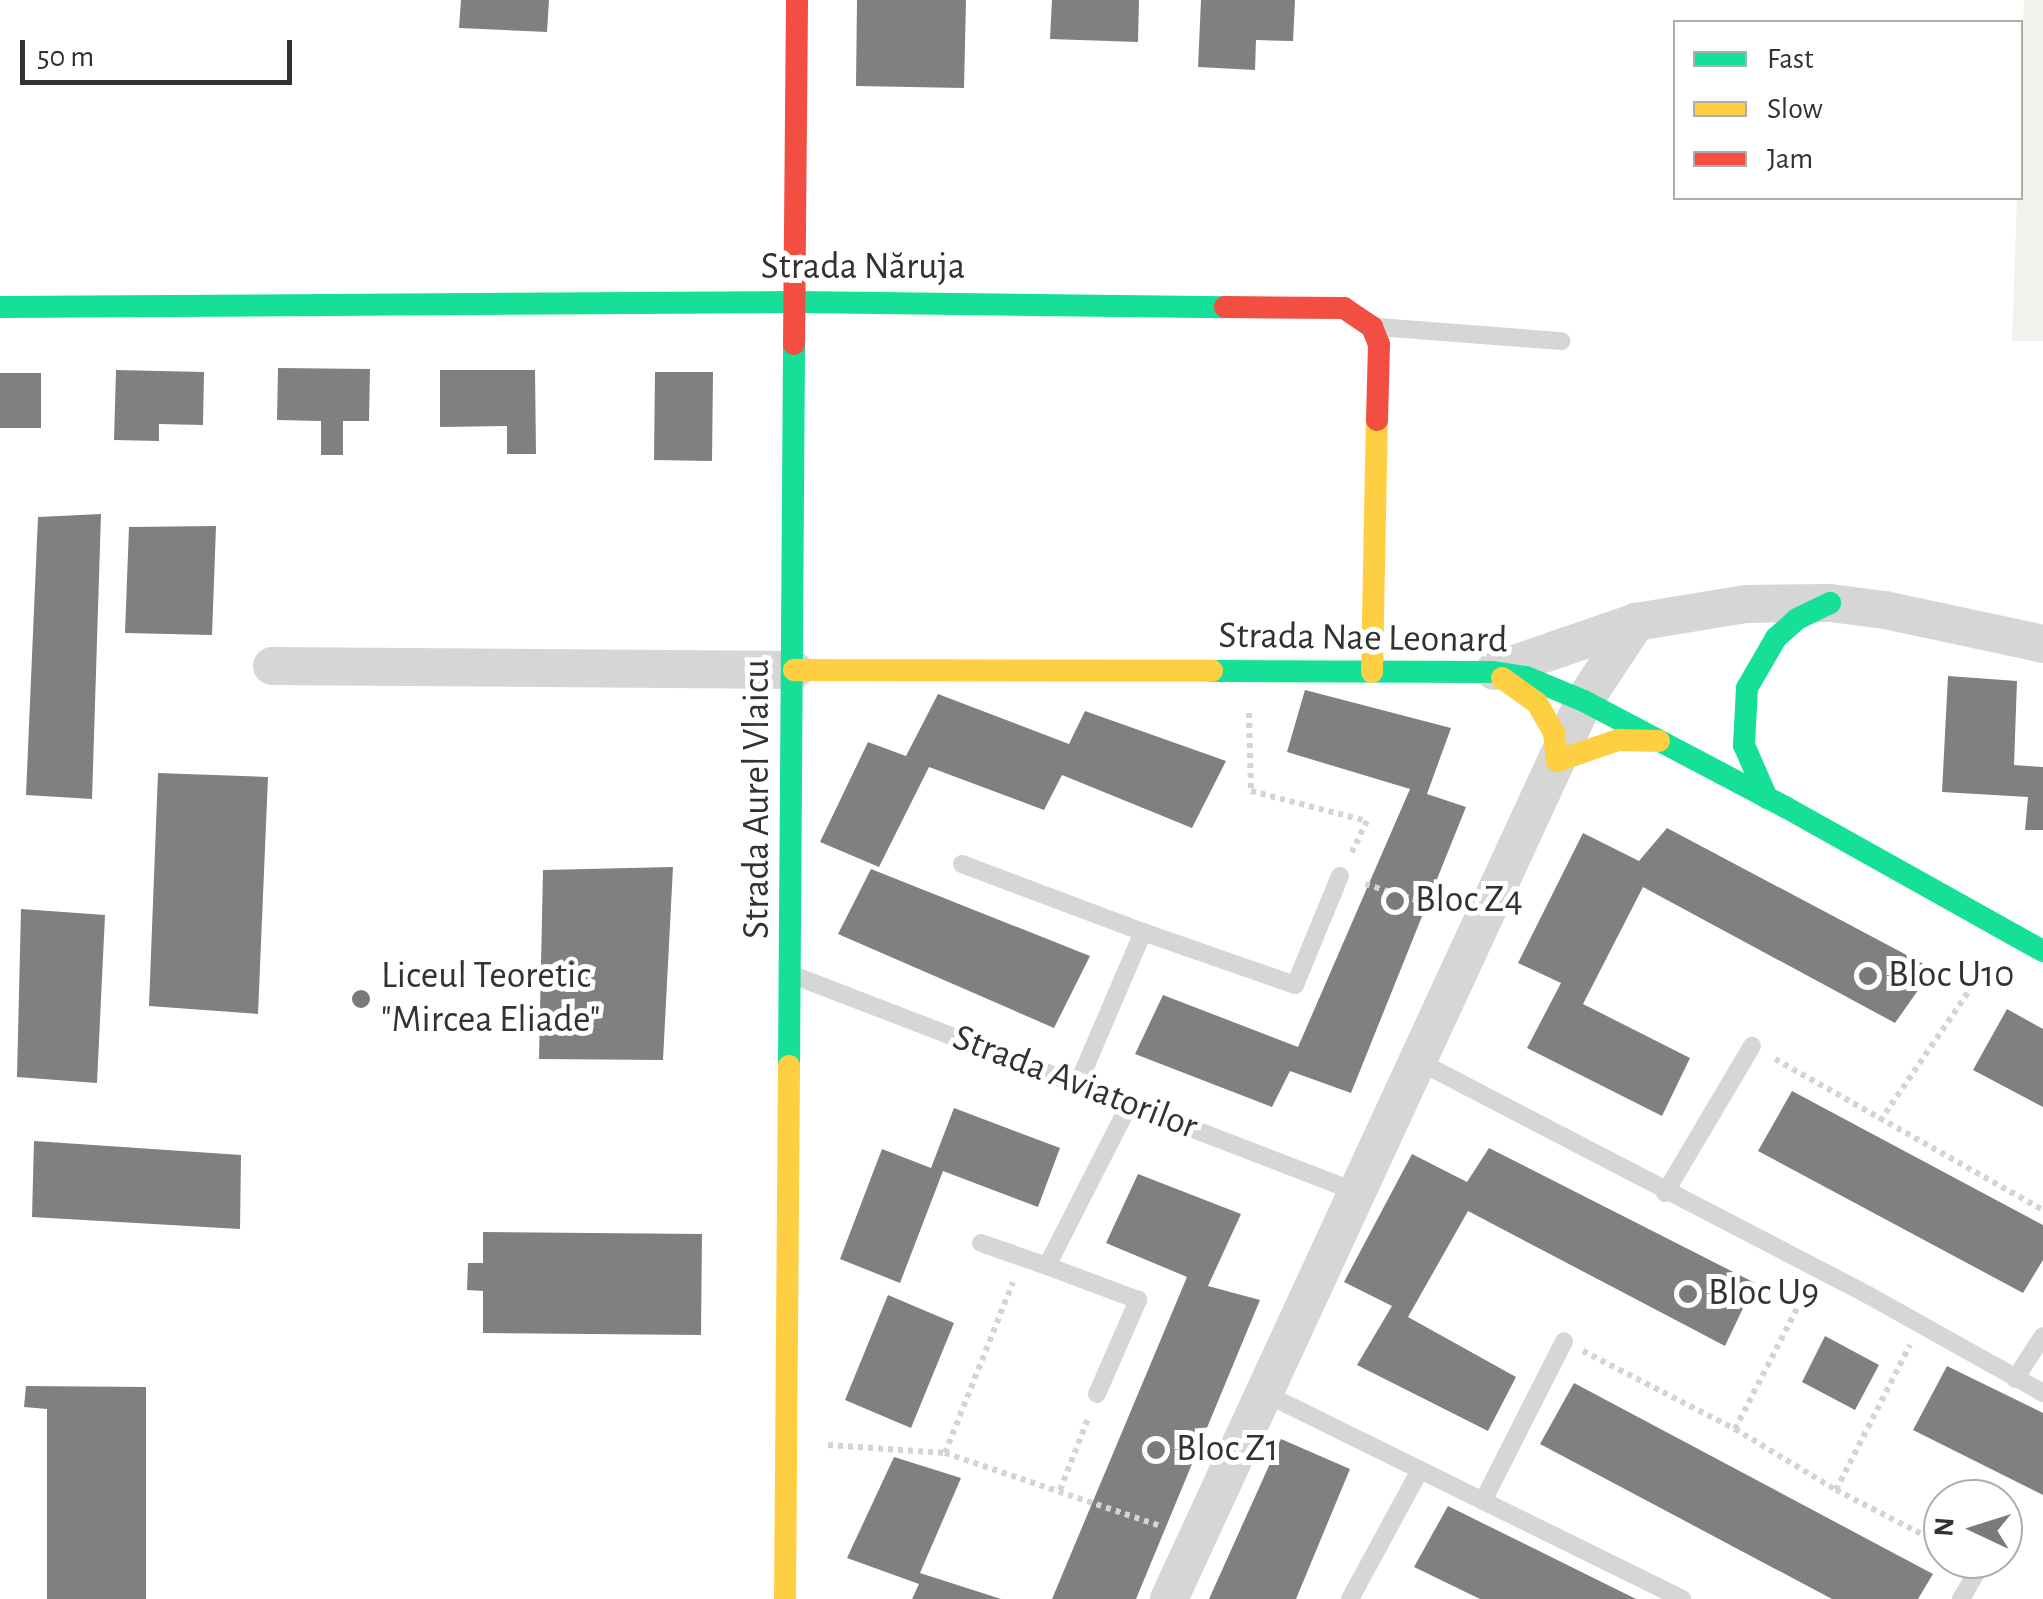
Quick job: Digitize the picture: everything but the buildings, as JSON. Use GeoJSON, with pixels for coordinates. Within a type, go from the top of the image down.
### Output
{"type":"FeatureCollection","features":[{"type":"Feature","properties":{"kind":"street","name":"Strada Aurel Vlaicu"},"geometry":{"type":"LineString","coordinates":[[785,1599],[796,0]]}},
{"type":"Feature","properties":{"kind":"street","name":"Strada Năruja"},"geometry":{"type":"LineString","coordinates":[[0,307],[796,302],[1344,308],[1372,326]]}},
{"type":"Feature","properties":{"kind":"street"},"geometry":{"type":"LineString","coordinates":[[1372,326],[1379,344],[1372,672]]}},
{"type":"Feature","properties":{"kind":"street"},"geometry":{"type":"LineString","coordinates":[[1767,798],[1744,746],[1746,688],[1776,638],[1798,619],[1830,603]]}},
{"type":"Feature","properties":{"kind":"street"},"geometry":{"type":"LineString","coordinates":[[1493,672],[1636,622],[1746,604],[1830,603],[1885,610],[2043,644]]}},
{"type":"Feature","properties":{"kind":"street"},"geometry":{"type":"LineString","coordinates":[[1169,1599],[1584,702],[1636,622]]}},
{"type":"Feature","properties":{"kind":"street"},"geometry":{"type":"LineString","coordinates":[[272,666],[794,670]]}},
{"type":"Feature","properties":{"kind":"street","name":"Strada Nae Leonard"},"geometry":{"type":"LineString","coordinates":[[794,670],[1493,672],[1526,677],[1584,702],[1767,798],[2043,951]]}},
{"type":"Feature","properties":{"kind":"street"},"geometry":{"type":"LineString","coordinates":[[1493,672],[1537,703],[1554,733],[1557,760]]}},
{"type":"Feature","properties":{"kind":"street"},"geometry":{"type":"LineString","coordinates":[[1557,760],[1618,740],[1659,741]]}},
{"type":"Feature","properties":{"kind":"lane"},"geometry":{"type":"LineString","coordinates":[[1372,326],[1561,341]]}},
{"type":"Feature","properties":{"kind":"lane"},"geometry":{"type":"LineString","coordinates":[[962,864],[1295,985],[1340,876]]}},
{"type":"Feature","properties":{"kind":"lane"},"geometry":{"type":"LineString","coordinates":[[1078,1084],[1143,932]]}},
{"type":"Feature","properties":{"kind":"lane","name":"Strada Aviatorilor"},"geometry":{"type":"LineString","coordinates":[[792,975],[1357,1192]]}},
{"type":"Feature","properties":{"kind":"lane"},"geometry":{"type":"LineString","coordinates":[[1664,1194],[1752,1046]]}},
{"type":"Feature","properties":{"kind":"lane"},"geometry":{"type":"LineString","coordinates":[[1418,1061],[1664,1194],[1868,1296],[2043,1393]]}},
{"type":"Feature","properties":{"kind":"lane"},"geometry":{"type":"LineString","coordinates":[[1047,1266],[1130,1103]]}},
{"type":"Feature","properties":{"kind":"lane"},"geometry":{"type":"LineString","coordinates":[[980,1243],[1138,1300],[1097,1394]]}},
{"type":"Feature","properties":{"kind":"lane"},"geometry":{"type":"LineString","coordinates":[[2015,1379],[2043,1336]]}},
{"type":"Feature","properties":{"kind":"lane"},"geometry":{"type":"LineString","coordinates":[[1483,1501],[1564,1341]]}},
{"type":"Feature","properties":{"kind":"lane"},"geometry":{"type":"LineString","coordinates":[[1264,1393],[1682,1599]]}},
{"type":"Feature","properties":{"kind":"lane"},"geometry":{"type":"LineString","coordinates":[[1350,1599],[1420,1470]]}},
{"type":"Feature","properties":{"kind":"path"},"geometry":{"type":"LineString","coordinates":[[1248,672],[1251,791],[1367,820],[1340,876],[1483,920]]}},
{"type":"Feature","properties":{"kind":"path"},"geometry":{"type":"LineString","coordinates":[[1880,1121],[2009,933]]}},
{"type":"Feature","properties":{"kind":"path"},"geometry":{"type":"LineString","coordinates":[[1752,1046],[2043,1210]]}},
{"type":"Feature","properties":{"kind":"path"},"geometry":{"type":"LineString","coordinates":[[945,1452],[1022,1260]]}},
{"type":"Feature","properties":{"kind":"path"},"geometry":{"type":"LineString","coordinates":[[1735,1428],[1815,1272]]}},
{"type":"Feature","properties":{"kind":"path"},"geometry":{"type":"LineString","coordinates":[[1836,1490],[1920,1326]]}},
{"type":"Feature","properties":{"kind":"path"},"geometry":{"type":"LineString","coordinates":[[1564,1341],[1735,1428],[1836,1490],[1923,1535]]}},
{"type":"Feature","properties":{"kind":"path"},"geometry":{"type":"LineString","coordinates":[[1060,1490],[1097,1394]]}},
{"type":"Feature","properties":{"kind":"path"},"geometry":{"type":"LineString","coordinates":[[787,1442],[945,1452],[1196,1539]]}},
{"type":"Feature","properties":{"kind":"shaded area"},"geometry":{"type":"Polygon","coordinates":[[[2024,0],[2043,0],[2043,341],[2012,341],[2017,200],[2023,200],[2024,0]]]}},
{"type":"Feature","properties":{"kind":"traffic: fast"},"geometry":{"type":"LineString","coordinates":[[0,307],[796,302],[1225,307]]}},
{"type":"Feature","properties":{"kind":"traffic: fast"},"geometry":{"type":"LineString","coordinates":[[789,1066],[794,344]]}},
{"type":"Feature","properties":{"kind":"traffic: fast"},"geometry":{"type":"LineString","coordinates":[[1767,798],[1744,745],[1747,688],[1776,638],[1797,619],[1830,603]]}},
{"type":"Feature","properties":{"kind":"traffic: fast"},"geometry":{"type":"LineString","coordinates":[[1212,671],[1493,672],[1526,677],[1584,701],[1787,808],[2043,951]]}},
{"type":"Feature","properties":{"kind":"traffic: slow"},"geometry":{"type":"LineString","coordinates":[[1372,672],[1377,420]]}},
{"type":"Feature","properties":{"kind":"traffic: slow"},"geometry":{"type":"LineString","coordinates":[[794,670],[1212,671]]}},
{"type":"Feature","properties":{"kind":"traffic: slow"},"geometry":{"type":"LineString","coordinates":[[1502,678],[1537,703],[1554,733],[1557,761],[1618,740],[1659,741]]}},
{"type":"Feature","properties":{"kind":"traffic: slow"},"geometry":{"type":"LineString","coordinates":[[785,1599],[789,1066]]}},
{"type":"Feature","properties":{"kind":"traffic: jam"},"geometry":{"type":"LineString","coordinates":[[794,344],[797,0]]}},
{"type":"Feature","properties":{"kind":"traffic: jam"},"geometry":{"type":"LineString","coordinates":[[1225,307],[1344,308],[1372,327],[1379,344],[1377,420]]}},
{"type":"Feature","properties":{"kind":"place","name":"Bloc Z4"},"geometry":{"type":"Point","coordinates":[1395,901]}},
{"type":"Feature","properties":{"kind":"place","name":"Bloc U10"},"geometry":{"type":"Point","coordinates":[1868,976]}},
{"type":"Feature","properties":{"kind":"place","name":"Liceul Teoretic \"Mircea Eliade\""},"geometry":{"type":"Point","coordinates":[361,999]}},
{"type":"Feature","properties":{"kind":"place","name":"Bloc U9"},"geometry":{"type":"Point","coordinates":[1688,1294]}},
{"type":"Feature","properties":{"kind":"place","name":"Bloc Z1"},"geometry":{"type":"Point","coordinates":[1156,1450]}}]}
